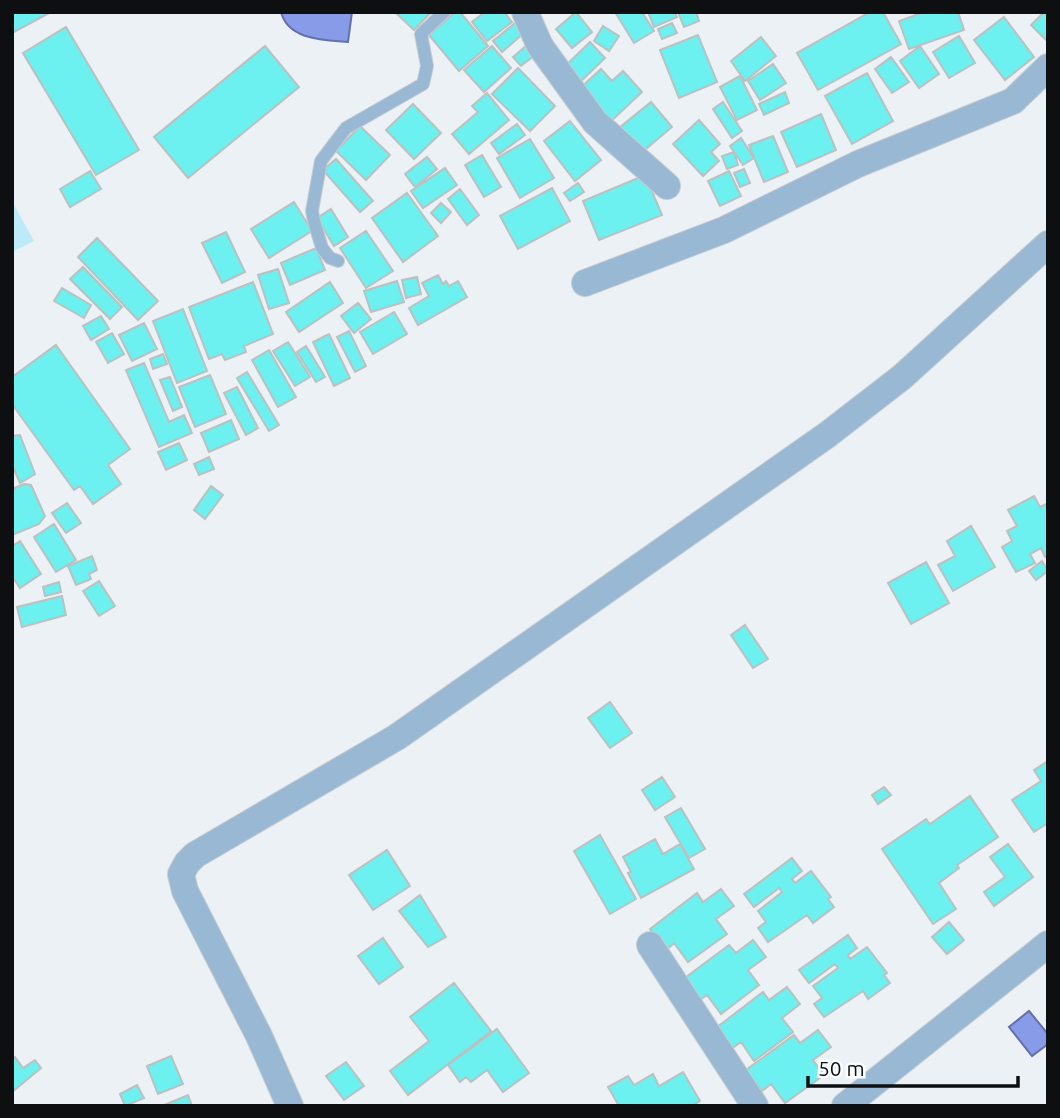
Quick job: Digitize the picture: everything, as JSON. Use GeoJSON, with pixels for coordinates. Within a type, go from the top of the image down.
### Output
{"type":"FeatureCollection","features":[{"type":"Feature","properties":{"kind":"street"},"geometry":{"type":"LineString","coordinates":[[524,12],[540,46],[595,122],[667,186]]}},
{"type":"Feature","properties":{"kind":"street"},"geometry":{"type":"LineString","coordinates":[[585,283],[724,230],[858,164],[1013,101],[1048,67]]}},
{"type":"Feature","properties":{"kind":"street"},"geometry":{"type":"LineString","coordinates":[[290,1106],[259,1036],[185,891],[181,874],[187,863],[195,855],[397,737],[827,435],[902,377],[1048,244]]}},
{"type":"Feature","properties":{"kind":"street"},"geometry":{"type":"LineString","coordinates":[[845,1106],[1048,944]]}},
{"type":"Feature","properties":{"kind":"street"},"geometry":{"type":"LineString","coordinates":[[650,945],[755,1106]]}},
{"type":"Feature","properties":{"kind":"lane"},"geometry":{"type":"LineString","coordinates":[[338,261],[330,258],[322,248],[312,211],[321,161],[346,128],[422,84],[427,66],[422,34],[444,12]]}},
{"type":"Feature","properties":{"kind":"shaded area"},"geometry":{"type":"Polygon","coordinates":[[[12,201],[34,241],[12,252],[12,201]]]}},
{"type":"Feature","properties":{"kind":"water"},"geometry":{"type":"Polygon","coordinates":[[[281,12],[352,12],[348,42],[318,39],[299,33],[285,21],[281,12]]]}},
{"type":"Feature","properties":{"kind":"water"},"geometry":{"type":"Polygon","coordinates":[[[1029,1011],[1048,1034],[1048,1044],[1032,1056],[1009,1027],[1029,1011]]]}},
{"type":"Feature","properties":{"kind":"building"},"geometry":{"type":"Polygon","coordinates":[[[12,12],[51,12],[12,33],[12,12]]]}},
{"type":"Feature","properties":{"kind":"building"},"geometry":{"type":"Polygon","coordinates":[[[395,12],[431,12],[414,30],[395,12]]]}},
{"type":"Feature","properties":{"kind":"building"},"geometry":{"type":"Polygon","coordinates":[[[455,12],[460,12],[488,46],[459,71],[429,35],[455,12]]]}},
{"type":"Feature","properties":{"kind":"building"},"geometry":{"type":"Polygon","coordinates":[[[485,12],[504,12],[512,22],[487,41],[472,22],[485,12]]]}},
{"type":"Feature","properties":{"kind":"building"},"geometry":{"type":"Polygon","coordinates":[[[576,12],[592,32],[572,48],[556,29],[576,12]]]}},
{"type":"Feature","properties":{"kind":"building"},"geometry":{"type":"Polygon","coordinates":[[[615,12],[642,12],[654,31],[634,43],[615,12]]]}},
{"type":"Feature","properties":{"kind":"building"},"geometry":{"type":"Polygon","coordinates":[[[648,12],[674,12],[677,17],[654,27],[648,12]]]}},
{"type":"Feature","properties":{"kind":"building"},"geometry":{"type":"Polygon","coordinates":[[[678,12],[696,12],[699,21],[684,27],[678,12]]]}},
{"type":"Feature","properties":{"kind":"building"},"geometry":{"type":"Polygon","coordinates":[[[870,12],[883,12],[901,44],[818,90],[797,53],[870,12]]]}},
{"type":"Feature","properties":{"kind":"building"},"geometry":{"type":"Polygon","coordinates":[[[924,12],[958,12],[964,30],[909,49],[899,21],[924,12]]]}},
{"type":"Feature","properties":{"kind":"building"},"geometry":{"type":"Polygon","coordinates":[[[1044,12],[1048,12],[1048,42],[1031,25],[1044,12]]]}},
{"type":"Feature","properties":{"kind":"building"},"geometry":{"type":"Polygon","coordinates":[[[1004,17],[1034,57],[1005,80],[974,40],[1004,17]]]}},
{"type":"Feature","properties":{"kind":"building"},"geometry":{"type":"Polygon","coordinates":[[[515,23],[524,33],[502,52],[493,41],[515,23]]]}},
{"type":"Feature","properties":{"kind":"building"},"geometry":{"type":"Polygon","coordinates":[[[672,23],[677,33],[662,39],[658,29],[672,23]]]}},
{"type":"Feature","properties":{"kind":"building"},"geometry":{"type":"Polygon","coordinates":[[[603,26],[619,36],[609,51],[594,41],[603,26]]]}},
{"type":"Feature","properties":{"kind":"building"},"geometry":{"type":"Polygon","coordinates":[[[66,27],[139,150],[96,175],[23,53],[66,27]]]}},
{"type":"Feature","properties":{"kind":"building"},"geometry":{"type":"Polygon","coordinates":[[[698,35],[717,82],[679,98],[660,50],[698,35]]]}},
{"type":"Feature","properties":{"kind":"building"},"geometry":{"type":"Polygon","coordinates":[[[959,36],[975,63],[949,78],[933,52],[959,36]]]}},
{"type":"Feature","properties":{"kind":"building"},"geometry":{"type":"Polygon","coordinates":[[[761,37],[776,56],[745,81],[731,61],[761,37]]]}},
{"type":"Feature","properties":{"kind":"building"},"geometry":{"type":"Polygon","coordinates":[[[590,42],[605,58],[576,86],[561,70],[590,42]]]}},
{"type":"Feature","properties":{"kind":"building"},"geometry":{"type":"Polygon","coordinates":[[[527,45],[535,55],[521,66],[513,57],[527,45]]]}},
{"type":"Feature","properties":{"kind":"building"},"geometry":{"type":"Polygon","coordinates":[[[265,46],[299,87],[188,178],[154,137],[265,46]]]}},
{"type":"Feature","properties":{"kind":"building"},"geometry":{"type":"Polygon","coordinates":[[[492,46],[511,68],[484,92],[464,70],[492,46]]]}},
{"type":"Feature","properties":{"kind":"building"},"geometry":{"type":"Polygon","coordinates":[[[920,46],[939,74],[919,88],[900,61],[920,46]]]}},
{"type":"Feature","properties":{"kind":"building"},"geometry":{"type":"Polygon","coordinates":[[[891,57],[909,82],[892,93],[875,69],[891,57]]]}},
{"type":"Feature","properties":{"kind":"building"},"geometry":{"type":"Polygon","coordinates":[[[773,64],[786,83],[760,100],[748,81],[773,64]]]}},
{"type":"Feature","properties":{"kind":"building"},"geometry":{"type":"Polygon","coordinates":[[[518,68],[555,106],[530,131],[492,94],[518,68]]]}},
{"type":"Feature","properties":{"kind":"building"},"geometry":{"type":"Polygon","coordinates":[[[601,69],[612,81],[623,71],[642,92],[608,124],[578,90],[601,69]]]}},
{"type":"Feature","properties":{"kind":"building"},"geometry":{"type":"Polygon","coordinates":[[[867,73],[893,121],[852,144],[825,96],[867,73]]]}},
{"type":"Feature","properties":{"kind":"building"},"geometry":{"type":"Polygon","coordinates":[[[740,76],[757,110],[737,120],[720,87],[740,76]]]}},
{"type":"Feature","properties":{"kind":"building"},"geometry":{"type":"Polygon","coordinates":[[[785,92],[789,103],[764,115],[759,104],[785,92]]]}},
{"type":"Feature","properties":{"kind":"building"},"geometry":{"type":"Polygon","coordinates":[[[487,93],[509,120],[469,154],[452,134],[478,112],[472,106],[487,93]]]}},
{"type":"Feature","properties":{"kind":"building"},"geometry":{"type":"Polygon","coordinates":[[[651,102],[672,127],[640,154],[619,128],[651,102]]]}},
{"type":"Feature","properties":{"kind":"building"},"geometry":{"type":"Polygon","coordinates":[[[723,102],[742,131],[732,138],[713,109],[723,102]]]}},
{"type":"Feature","properties":{"kind":"building"},"geometry":{"type":"Polygon","coordinates":[[[413,104],[441,133],[414,159],[386,130],[413,104]]]}},
{"type":"Feature","properties":{"kind":"building"},"geometry":{"type":"Polygon","coordinates":[[[821,114],[836,150],[797,167],[781,132],[821,114]]]}},
{"type":"Feature","properties":{"kind":"building"},"geometry":{"type":"Polygon","coordinates":[[[699,120],[720,144],[711,152],[719,161],[703,176],[673,144],[699,120]]]}},
{"type":"Feature","properties":{"kind":"building"},"geometry":{"type":"Polygon","coordinates":[[[570,121],[601,160],[575,181],[544,141],[570,121]]]}},
{"type":"Feature","properties":{"kind":"building"},"geometry":{"type":"Polygon","coordinates":[[[517,124],[525,135],[499,154],[491,143],[517,124]]]}},
{"type":"Feature","properties":{"kind":"building"},"geometry":{"type":"Polygon","coordinates":[[[360,126],[390,155],[366,180],[336,151],[360,126]]]}},
{"type":"Feature","properties":{"kind":"building"},"geometry":{"type":"Polygon","coordinates":[[[773,136],[788,172],[764,182],[749,145],[773,136]]]}},
{"type":"Feature","properties":{"kind":"building"},"geometry":{"type":"Polygon","coordinates":[[[741,138],[754,158],[743,165],[730,146],[741,138]]]}},
{"type":"Feature","properties":{"kind":"building"},"geometry":{"type":"Polygon","coordinates":[[[530,139],[554,178],[520,198],[497,158],[530,139]]]}},
{"type":"Feature","properties":{"kind":"building"},"geometry":{"type":"Polygon","coordinates":[[[734,152],[738,165],[727,169],[722,156],[734,152]]]}},
{"type":"Feature","properties":{"kind":"building"},"geometry":{"type":"Polygon","coordinates":[[[482,155],[501,187],[484,197],[465,165],[482,155]]]}},
{"type":"Feature","properties":{"kind":"building"},"geometry":{"type":"Polygon","coordinates":[[[427,157],[437,169],[415,187],[405,174],[427,157]]]}},
{"type":"Feature","properties":{"kind":"building"},"geometry":{"type":"Polygon","coordinates":[[[336,159],[373,201],[360,212],[323,170],[336,159]]]}},
{"type":"Feature","properties":{"kind":"building"},"geometry":{"type":"Polygon","coordinates":[[[445,168],[457,185],[423,208],[411,191],[445,168]]]}},
{"type":"Feature","properties":{"kind":"building"},"geometry":{"type":"Polygon","coordinates":[[[744,169],[750,183],[740,187],[734,173],[744,169]]]}},
{"type":"Feature","properties":{"kind":"building"},"geometry":{"type":"Polygon","coordinates":[[[90,171],[101,189],[70,207],[60,189],[90,171]]]}},
{"type":"Feature","properties":{"kind":"building"},"geometry":{"type":"Polygon","coordinates":[[[729,171],[741,196],[720,206],[708,181],[729,171]]]}},
{"type":"Feature","properties":{"kind":"building"},"geometry":{"type":"Polygon","coordinates":[[[645,175],[662,215],[599,240],[583,201],[645,175]]]}},
{"type":"Feature","properties":{"kind":"building"},"geometry":{"type":"Polygon","coordinates":[[[578,183],[584,192],[570,201],[564,193],[578,183]]]}},
{"type":"Feature","properties":{"kind":"building"},"geometry":{"type":"Polygon","coordinates":[[[552,188],[570,221],[518,249],[500,216],[552,188]]]}},
{"type":"Feature","properties":{"kind":"building"},"geometry":{"type":"Polygon","coordinates":[[[460,189],[479,215],[467,225],[448,199],[460,189]]]}},
{"type":"Feature","properties":{"kind":"building"},"geometry":{"type":"Polygon","coordinates":[[[407,193],[438,236],[403,262],[372,218],[407,193]]]}},
{"type":"Feature","properties":{"kind":"building"},"geometry":{"type":"Polygon","coordinates":[[[294,202],[312,231],[269,258],[251,229],[294,202]]]}},
{"type":"Feature","properties":{"kind":"building"},"geometry":{"type":"Polygon","coordinates":[[[441,203],[451,212],[441,223],[431,213],[441,203]]]}},
{"type":"Feature","properties":{"kind":"building"},"geometry":{"type":"Polygon","coordinates":[[[331,209],[348,237],[334,246],[317,218],[331,209]]]}},
{"type":"Feature","properties":{"kind":"building"},"geometry":{"type":"Polygon","coordinates":[[[366,231],[393,271],[366,288],[340,248],[366,231]]]}},
{"type":"Feature","properties":{"kind":"building"},"geometry":{"type":"Polygon","coordinates":[[[226,232],[245,272],[222,283],[202,243],[226,232]]]}},
{"type":"Feature","properties":{"kind":"building"},"geometry":{"type":"Polygon","coordinates":[[[97,238],[158,301],[138,320],[78,257],[97,238]]]}},
{"type":"Feature","properties":{"kind":"building"},"geometry":{"type":"Polygon","coordinates":[[[316,248],[325,270],[290,285],[281,263],[316,248]]]}},
{"type":"Feature","properties":{"kind":"building"},"geometry":{"type":"Polygon","coordinates":[[[83,267],[122,307],[110,319],[70,279],[83,267]]]}},
{"type":"Feature","properties":{"kind":"building"},"geometry":{"type":"Polygon","coordinates":[[[278,269],[289,303],[269,309],[258,275],[278,269]]]}},
{"type":"Feature","properties":{"kind":"building"},"geometry":{"type":"Polygon","coordinates":[[[438,275],[443,284],[446,281],[449,286],[458,281],[467,297],[418,325],[409,308],[429,296],[422,283],[438,275]]]}},
{"type":"Feature","properties":{"kind":"building"},"geometry":{"type":"Polygon","coordinates":[[[417,277],[421,294],[406,298],[402,280],[417,277]]]}},
{"type":"Feature","properties":{"kind":"building"},"geometry":{"type":"Polygon","coordinates":[[[397,281],[404,302],[371,312],[364,291],[397,281]]]}},
{"type":"Feature","properties":{"kind":"building"},"geometry":{"type":"Polygon","coordinates":[[[253,282],[273,334],[244,346],[246,352],[225,360],[222,354],[209,359],[189,307],[253,282]]]}},
{"type":"Feature","properties":{"kind":"building"},"geometry":{"type":"Polygon","coordinates":[[[330,282],[343,303],[299,332],[286,312],[330,282]]]}},
{"type":"Feature","properties":{"kind":"building"},"geometry":{"type":"Polygon","coordinates":[[[62,288],[91,305],[84,318],[54,301],[62,288]]]}},
{"type":"Feature","properties":{"kind":"building"},"geometry":{"type":"Polygon","coordinates":[[[358,303],[371,319],[354,333],[341,316],[358,303]]]}},
{"type":"Feature","properties":{"kind":"building"},"geometry":{"type":"Polygon","coordinates":[[[183,309],[207,371],[177,383],[153,321],[183,309]]]}},
{"type":"Feature","properties":{"kind":"building"},"geometry":{"type":"Polygon","coordinates":[[[394,312],[407,334],[373,354],[360,332],[394,312]]]}},
{"type":"Feature","properties":{"kind":"building"},"geometry":{"type":"Polygon","coordinates":[[[101,316],[109,329],[91,340],[83,326],[101,316]]]}},
{"type":"Feature","properties":{"kind":"building"},"geometry":{"type":"Polygon","coordinates":[[[144,323],[157,349],[132,361],[119,335],[144,323]]]}},
{"type":"Feature","properties":{"kind":"building"},"geometry":{"type":"Polygon","coordinates":[[[349,331],[366,366],[355,372],[337,337],[349,331]]]}},
{"type":"Feature","properties":{"kind":"building"},"geometry":{"type":"Polygon","coordinates":[[[112,333],[124,354],[108,363],[96,342],[112,333]]]}},
{"type":"Feature","properties":{"kind":"building"},"geometry":{"type":"Polygon","coordinates":[[[329,334],[350,378],[334,386],[313,342],[329,334]]]}},
{"type":"Feature","properties":{"kind":"building"},"geometry":{"type":"Polygon","coordinates":[[[288,342],[310,377],[295,386],[273,351],[288,342]]]}},
{"type":"Feature","properties":{"kind":"building"},"geometry":{"type":"Polygon","coordinates":[[[56,345],[130,449],[108,465],[121,484],[93,504],[80,486],[74,490],[12,404],[12,377],[56,345]]]}},
{"type":"Feature","properties":{"kind":"building"},"geometry":{"type":"Polygon","coordinates":[[[306,346],[325,377],[316,382],[297,352],[306,346]]]}},
{"type":"Feature","properties":{"kind":"building"},"geometry":{"type":"Polygon","coordinates":[[[269,350],[296,397],[278,407],[252,360],[269,350]]]}},
{"type":"Feature","properties":{"kind":"building"},"geometry":{"type":"Polygon","coordinates":[[[163,354],[167,364],[153,369],[150,359],[163,354]]]}},
{"type":"Feature","properties":{"kind":"building"},"geometry":{"type":"Polygon","coordinates":[[[144,363],[169,422],[184,415],[192,433],[159,447],[126,370],[144,363]]]}},
{"type":"Feature","properties":{"kind":"building"},"geometry":{"type":"Polygon","coordinates":[[[247,372],[279,425],[269,431],[237,378],[247,372]]]}},
{"type":"Feature","properties":{"kind":"building"},"geometry":{"type":"Polygon","coordinates":[[[210,375],[226,414],[195,427],[179,387],[210,375]]]}},
{"type":"Feature","properties":{"kind":"building"},"geometry":{"type":"Polygon","coordinates":[[[170,377],[182,407],[173,411],[160,380],[170,377]]]}},
{"type":"Feature","properties":{"kind":"building"},"geometry":{"type":"Polygon","coordinates":[[[237,387],[258,428],[246,435],[224,393],[237,387]]]}},
{"type":"Feature","properties":{"kind":"building"},"geometry":{"type":"Polygon","coordinates":[[[231,420],[239,439],[209,452],[201,433],[231,420]]]}},
{"type":"Feature","properties":{"kind":"building"},"geometry":{"type":"Polygon","coordinates":[[[20,435],[35,474],[20,483],[12,465],[12,436],[20,435]]]}},
{"type":"Feature","properties":{"kind":"building"},"geometry":{"type":"Polygon","coordinates":[[[179,443],[187,460],[166,470],[158,452],[179,443]]]}},
{"type":"Feature","properties":{"kind":"building"},"geometry":{"type":"Polygon","coordinates":[[[209,457],[214,469],[199,475],[194,464],[209,457]]]}},
{"type":"Feature","properties":{"kind":"building"},"geometry":{"type":"Polygon","coordinates":[[[24,484],[31,485],[45,516],[39,524],[12,535],[12,489],[24,484]]]}},
{"type":"Feature","properties":{"kind":"building"},"geometry":{"type":"Polygon","coordinates":[[[211,486],[223,495],[205,519],[194,510],[211,486]]]}},
{"type":"Feature","properties":{"kind":"building"},"geometry":{"type":"Polygon","coordinates":[[[1034,496],[1040,507],[1048,503],[1048,555],[1045,557],[1041,548],[1030,554],[1035,563],[1016,572],[1002,547],[1012,541],[1007,531],[1017,526],[1008,510],[1034,496]]]}},
{"type":"Feature","properties":{"kind":"building"},"geometry":{"type":"Polygon","coordinates":[[[67,503],[81,523],[66,533],[52,513],[67,503]]]}},
{"type":"Feature","properties":{"kind":"building"},"geometry":{"type":"Polygon","coordinates":[[[54,524],[76,560],[56,572],[34,537],[54,524]]]}},
{"type":"Feature","properties":{"kind":"building"},"geometry":{"type":"Polygon","coordinates":[[[971,526],[995,567],[953,591],[938,565],[955,556],[947,541],[971,526]]]}},
{"type":"Feature","properties":{"kind":"building"},"geometry":{"type":"Polygon","coordinates":[[[20,541],[41,574],[20,588],[12,576],[12,546],[20,541]]]}},
{"type":"Feature","properties":{"kind":"building"},"geometry":{"type":"Polygon","coordinates":[[[92,556],[97,570],[89,574],[91,579],[76,585],[68,566],[92,556]]]}},
{"type":"Feature","properties":{"kind":"building"},"geometry":{"type":"Polygon","coordinates":[[[1042,561],[1048,571],[1036,580],[1029,571],[1042,561]]]}},
{"type":"Feature","properties":{"kind":"building"},"geometry":{"type":"Polygon","coordinates":[[[926,562],[949,603],[911,624],[888,583],[926,562]]]}},
{"type":"Feature","properties":{"kind":"building"},"geometry":{"type":"Polygon","coordinates":[[[99,581],[115,606],[99,616],[83,591],[99,581]]]}},
{"type":"Feature","properties":{"kind":"building"},"geometry":{"type":"Polygon","coordinates":[[[59,582],[61,592],[45,596],[43,587],[59,582]]]}},
{"type":"Feature","properties":{"kind":"building"},"geometry":{"type":"Polygon","coordinates":[[[62,596],[66,615],[22,627],[17,607],[62,596]]]}},
{"type":"Feature","properties":{"kind":"building"},"geometry":{"type":"Polygon","coordinates":[[[745,625],[768,659],[753,668],[731,635],[745,625]]]}},
{"type":"Feature","properties":{"kind":"building"},"geometry":{"type":"Polygon","coordinates":[[[610,702],[632,733],[610,748],[588,718],[610,702]]]}},
{"type":"Feature","properties":{"kind":"building"},"geometry":{"type":"Polygon","coordinates":[[[1048,761],[1048,823],[1034,832],[1012,800],[1041,781],[1034,770],[1048,761]]]}},
{"type":"Feature","properties":{"kind":"building"},"geometry":{"type":"Polygon","coordinates":[[[662,777],[675,797],[655,810],[642,790],[662,777]]]}},
{"type":"Feature","properties":{"kind":"building"},"geometry":{"type":"Polygon","coordinates":[[[884,787],[891,795],[878,804],[872,795],[884,787]]]}},
{"type":"Feature","properties":{"kind":"building"},"geometry":{"type":"Polygon","coordinates":[[[970,796],[998,837],[957,865],[959,868],[939,883],[956,909],[933,924],[882,849],[926,819],[930,824],[970,796]]]}},
{"type":"Feature","properties":{"kind":"building"},"geometry":{"type":"Polygon","coordinates":[[[681,808],[705,849],[689,858],[665,817],[681,808]]]}},
{"type":"Feature","properties":{"kind":"building"},"geometry":{"type":"Polygon","coordinates":[[[600,835],[636,899],[610,914],[574,851],[600,835]]]}},
{"type":"Feature","properties":{"kind":"building"},"geometry":{"type":"Polygon","coordinates":[[[655,839],[663,854],[680,844],[694,869],[641,898],[623,857],[655,839]]]}},
{"type":"Feature","properties":{"kind":"building"},"geometry":{"type":"Polygon","coordinates":[[[1008,844],[1033,877],[994,906],[984,892],[1005,877],[990,857],[1008,844]]]}},
{"type":"Feature","properties":{"kind":"building"},"geometry":{"type":"Polygon","coordinates":[[[387,850],[410,886],[373,910],[349,875],[387,850]]]}},
{"type":"Feature","properties":{"kind":"building"},"geometry":{"type":"Polygon","coordinates":[[[792,858],[802,871],[792,879],[795,883],[811,871],[831,897],[828,899],[834,907],[813,923],[807,915],[768,942],[758,928],[766,922],[758,911],[782,892],[779,888],[754,907],[744,894],[792,858]]]}},
{"type":"Feature","properties":{"kind":"building"},"geometry":{"type":"Polygon","coordinates":[[[721,889],[734,906],[716,919],[727,934],[688,962],[674,943],[665,951],[650,929],[697,893],[703,902],[721,889]]]}},
{"type":"Feature","properties":{"kind":"building"},"geometry":{"type":"Polygon","coordinates":[[[420,895],[446,937],[428,947],[399,911],[420,895]]]}},
{"type":"Feature","properties":{"kind":"building"},"geometry":{"type":"Polygon","coordinates":[[[949,922],[964,940],[947,954],[932,937],[949,922]]]}},
{"type":"Feature","properties":{"kind":"building"},"geometry":{"type":"Polygon","coordinates":[[[848,935],[857,948],[848,955],[850,959],[867,947],[887,973],[884,975],[890,983],[868,999],[863,991],[824,1017],[814,1004],[822,998],[813,986],[838,968],[835,964],[809,983],[799,970],[848,935]]]}},
{"type":"Feature","properties":{"kind":"building"},"geometry":{"type":"Polygon","coordinates":[[[383,938],[403,967],[379,984],[358,956],[383,938]]]}},
{"type":"Feature","properties":{"kind":"building"},"geometry":{"type":"Polygon","coordinates":[[[753,940],[766,957],[748,970],[759,985],[721,1014],[707,995],[697,1002],[682,980],[729,945],[736,953],[753,940]]]}},
{"type":"Feature","properties":{"kind":"building"},"geometry":{"type":"Polygon","coordinates":[[[454,983],[491,1031],[408,1095],[390,1071],[429,1041],[410,1017],[454,983]]]}},
{"type":"Feature","properties":{"kind":"building"},"geometry":{"type":"Polygon","coordinates":[[[787,987],[800,1004],[782,1018],[793,1032],[754,1061],[741,1042],[731,1049],[716,1028],[763,992],[769,1000],[787,987]]]}},
{"type":"Feature","properties":{"kind":"building"},"geometry":{"type":"Polygon","coordinates":[[[497,1029],[529,1073],[503,1092],[487,1070],[471,1082],[466,1077],[460,1082],[448,1065],[497,1029]]]}},
{"type":"Feature","properties":{"kind":"building"},"geometry":{"type":"Polygon","coordinates":[[[818,1030],[831,1047],[813,1060],[824,1075],[785,1103],[771,1084],[762,1091],[746,1070],[794,1035],[800,1043],[818,1030]]]}},
{"type":"Feature","properties":{"kind":"building"},"geometry":{"type":"Polygon","coordinates":[[[171,1056],[183,1084],[158,1094],[147,1066],[171,1056]]]}},
{"type":"Feature","properties":{"kind":"building"},"geometry":{"type":"Polygon","coordinates":[[[15,1057],[23,1068],[35,1060],[41,1068],[12,1092],[12,1059],[15,1057]]]}},
{"type":"Feature","properties":{"kind":"building"},"geometry":{"type":"Polygon","coordinates":[[[346,1062],[364,1086],[344,1100],[326,1076],[346,1062]]]}},
{"type":"Feature","properties":{"kind":"building"},"geometry":{"type":"Polygon","coordinates":[[[683,1072],[700,1101],[692,1106],[619,1106],[608,1087],[628,1076],[634,1085],[653,1074],[659,1086],[683,1072]]]}},
{"type":"Feature","properties":{"kind":"building"},"geometry":{"type":"Polygon","coordinates":[[[137,1085],[144,1098],[125,1106],[120,1094],[137,1085]]]}},
{"type":"Feature","properties":{"kind":"building"},"geometry":{"type":"Polygon","coordinates":[[[188,1095],[192,1106],[162,1106],[188,1095]]]}}]}
